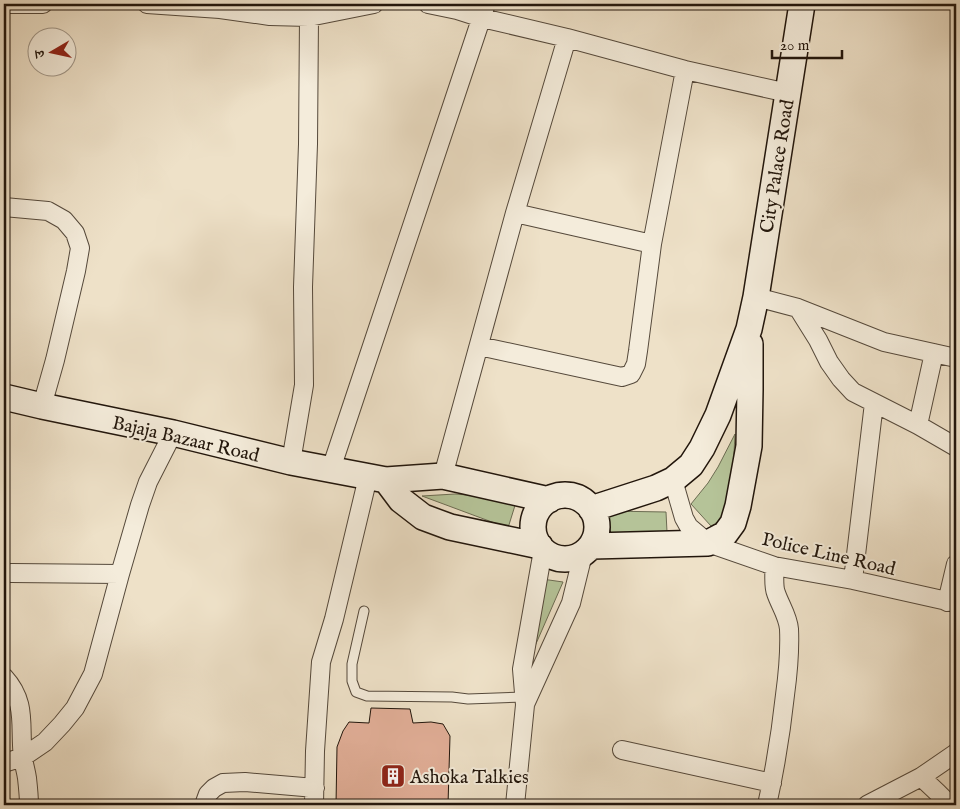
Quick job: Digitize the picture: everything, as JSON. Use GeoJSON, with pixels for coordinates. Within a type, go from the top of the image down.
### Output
{"type":"FeatureCollection","features":[{"type":"Feature","properties":{"kind":"street"},"geometry":{"type":"LineString","coordinates":[[4,4],[43,4]]}},
{"type":"Feature","properties":{"kind":"street"},"geometry":{"type":"LineString","coordinates":[[147,4],[220,9],[270,16],[309,17],[374,4]]}},
{"type":"Feature","properties":{"kind":"street"},"geometry":{"type":"LineString","coordinates":[[428,4],[457,10],[484,11],[567,38],[686,70],[788,92]]}},
{"type":"Feature","properties":{"kind":"street","name":"City Palace Road"},"geometry":{"type":"LineString","coordinates":[[591,509],[639,495],[672,480],[691,465],[718,416],[750,329],[802,4]]}},
{"type":"Feature","properties":{"kind":"street"},"geometry":{"type":"LineString","coordinates":[[331,469],[484,11]]}},
{"type":"Feature","properties":{"kind":"street"},"geometry":{"type":"LineString","coordinates":[[291,462],[304,385],[303,287],[308,144],[309,17]]}},
{"type":"Feature","properties":{"kind":"street"},"geometry":{"type":"LineString","coordinates":[[443,476],[515,213],[567,38]]}},
{"type":"Feature","properties":{"kind":"street"},"geometry":{"type":"LineString","coordinates":[[479,346],[622,378],[631,374],[636,364],[652,244],[686,70]]}},
{"type":"Feature","properties":{"kind":"street"},"geometry":{"type":"LineString","coordinates":[[4,207],[48,211],[64,220],[75,233],[80,248],[76,272],[42,406]]}},
{"type":"Feature","properties":{"kind":"street"},"geometry":{"type":"LineString","coordinates":[[515,213],[652,244]]}},
{"type":"Feature","properties":{"kind":"street"},"geometry":{"type":"LineString","coordinates":[[756,297],[798,308],[884,342],[956,358]]}},
{"type":"Feature","properties":{"kind":"street"},"geometry":{"type":"LineString","coordinates":[[798,308],[829,362],[853,392],[918,425],[956,447]]}},
{"type":"Feature","properties":{"kind":"street","name":"City Palace Road"},"geometry":{"type":"LineString","coordinates":[[708,543],[725,534],[733,523],[738,506],[749,446],[750,329]]}},
{"type":"Feature","properties":{"kind":"street"},"geometry":{"type":"LineString","coordinates":[[918,425],[934,353]]}},
{"type":"Feature","properties":{"kind":"street","name":"Bajaja Bazaar Road"},"geometry":{"type":"LineString","coordinates":[[4,396],[42,406],[173,433],[291,462],[377,479]]}},
{"type":"Feature","properties":{"kind":"street"},"geometry":{"type":"LineString","coordinates":[[853,580],[874,403]]}},
{"type":"Feature","properties":{"kind":"street"},"geometry":{"type":"LineString","coordinates":[[4,763],[23,757],[45,742],[75,708],[93,674],[144,491],[173,433]]}},
{"type":"Feature","properties":{"kind":"street"},"geometry":{"type":"LineString","coordinates":[[377,479],[443,476],[549,500]]}},
{"type":"Feature","properties":{"kind":"street"},"geometry":{"type":"LineString","coordinates":[[377,479],[423,517],[450,527],[541,548]]}},
{"type":"Feature","properties":{"kind":"street"},"geometry":{"type":"LineString","coordinates":[[204,805],[208,794],[223,783],[246,782],[314,797],[321,662],[377,479]]}},
{"type":"Feature","properties":{"kind":"street","name":"Police Line Road"},"geometry":{"type":"LineString","coordinates":[[672,480],[684,518],[689,527],[708,543],[774,566],[853,580],[952,602]]}},
{"type":"Feature","properties":{"kind":"street"},"geometry":{"type":"LineString","coordinates":[[524,701],[571,603],[587,550],[597,533],[594,513],[580,499],[570,496],[559,496],[549,500],[540,507],[535,517],[533,528],[535,538],[541,548],[549,555],[559,559],[570,560],[580,556],[587,550],[708,543]]}},
{"type":"Feature","properties":{"kind":"street"},"geometry":{"type":"LineString","coordinates":[[515,805],[524,701],[522,669],[541,548]]}},
{"type":"Feature","properties":{"kind":"street"},"geometry":{"type":"LineString","coordinates":[[952,602],[956,564]]}},
{"type":"Feature","properties":{"kind":"street"},"geometry":{"type":"LineString","coordinates":[[767,805],[772,783],[788,671],[789,637],[789,626],[775,591],[774,566]]}},
{"type":"Feature","properties":{"kind":"street"},"geometry":{"type":"LineString","coordinates":[[12,573],[120,574]]}},
{"type":"Feature","properties":{"kind":"street"},"geometry":{"type":"LineString","coordinates":[[4,677],[10,684],[20,704],[23,757],[33,802]]}},
{"type":"Feature","properties":{"kind":"street"},"geometry":{"type":"LineString","coordinates":[[622,750],[772,783]]}},
{"type":"Feature","properties":{"kind":"street"},"geometry":{"type":"LineString","coordinates":[[867,805],[920,777],[956,753]]}},
{"type":"Feature","properties":{"kind":"street"},"geometry":{"type":"LineString","coordinates":[[920,777],[950,805]]}},
{"type":"Feature","properties":{"kind":"lane"},"geometry":{"type":"LineString","coordinates":[[364,611],[352,664],[352,681],[356,692],[367,696],[452,696],[468,699],[524,701]]}},
{"type":"Feature","properties":{"kind":"green space"},"geometry":{"type":"Polygon","coordinates":[[[735,434],[732,491],[721,520],[711,526],[691,504],[708,483],[735,434]]]}},
{"type":"Feature","properties":{"kind":"green space"},"geometry":{"type":"Polygon","coordinates":[[[455,494],[517,499],[508,528],[422,496],[455,494]]]}},
{"type":"Feature","properties":{"kind":"green space"},"geometry":{"type":"Polygon","coordinates":[[[607,511],[666,512],[667,532],[608,533],[607,511]]]}},
{"type":"Feature","properties":{"kind":"green space"},"geometry":{"type":"Polygon","coordinates":[[[542,579],[563,582],[535,646],[542,579]]]}},
{"type":"Feature","properties":{"kind":"building","name":"Ashoka Talkies"},"geometry":{"type":"Polygon","coordinates":[[[371,708],[410,709],[413,723],[431,722],[443,724],[450,736],[448,805],[336,805],[337,747],[343,731],[349,722],[369,723],[371,708]]]}},
{"type":"Feature","properties":{"kind":"place","name":"Ashoka Talkies"},"geometry":{"type":"Point","coordinates":[393,776]}}]}
